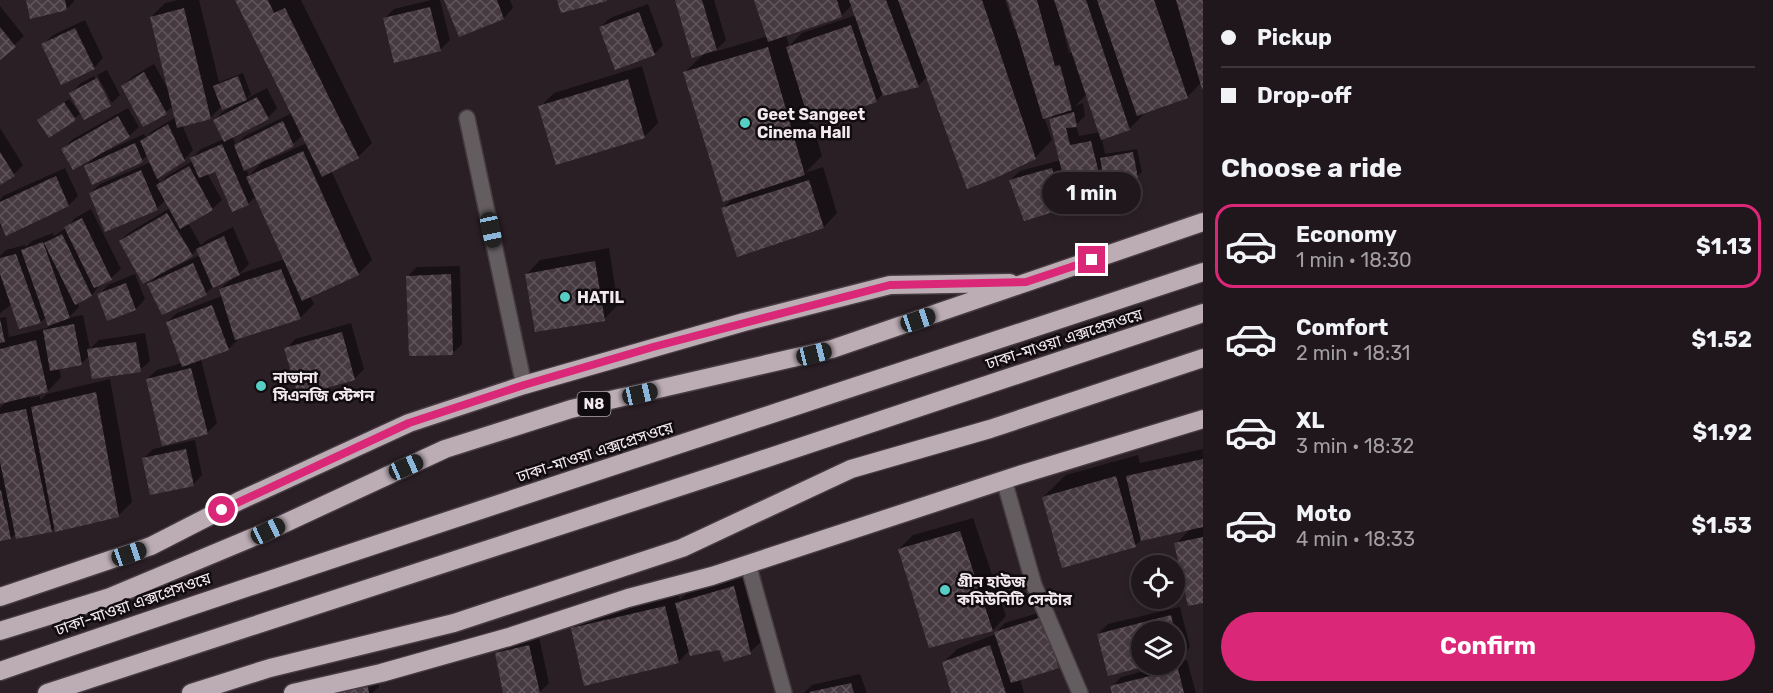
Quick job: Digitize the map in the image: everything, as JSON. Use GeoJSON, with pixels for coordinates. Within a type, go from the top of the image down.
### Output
{"type":"FeatureCollection","features":[{"type":"Feature","properties":{"kind":"highway","name":"N8"},"geometry":{"type":"LineString","coordinates":[[0,631],[110,597],[268,531],[445,449],[571,409],[832,350],[1203,222]]}},
{"type":"Feature","properties":{"kind":"highway","name":"ঢাকা-মাওয়া এক্সপ্রেসওয়ে"},"geometry":{"type":"LineString","coordinates":[[0,671],[258,582],[1203,272]]}},
{"type":"Feature","properties":{"kind":"highway"},"geometry":{"type":"LineString","coordinates":[[0,597],[151,546],[239,501],[409,423],[524,385],[744,322],[890,285],[1026,282]]}},
{"type":"Feature","properties":{"kind":"highway","name":"ঢাকা-মাওয়া এক্সপ্রেসওয়ে"},"geometry":{"type":"LineString","coordinates":[[47,693],[1203,314]]}},
{"type":"Feature","properties":{"kind":"highway"},"geometry":{"type":"LineString","coordinates":[[190,693],[270,668],[454,623],[682,548],[851,470],[990,429],[1203,358]]}},
{"type":"Feature","properties":{"kind":"highway"},"geometry":{"type":"LineString","coordinates":[[293,693],[402,667],[509,637],[628,598],[712,576],[1004,480],[1203,419]]}},
{"type":"Feature","properties":{"kind":"street"},"geometry":{"type":"LineString","coordinates":[[467,118],[524,385]]}},
{"type":"Feature","properties":{"kind":"street"},"geometry":{"type":"LineString","coordinates":[[1004,480],[1034,585],[1080,693]]}},
{"type":"Feature","properties":{"kind":"street"},"geometry":{"type":"LineString","coordinates":[[748,564],[784,693]]}},
{"type":"Feature","properties":{"kind":"building"},"geometry":{"type":"Polygon","coordinates":[[[26,0],[65,0],[67,10],[30,19],[26,0]]]}},
{"type":"Feature","properties":{"kind":"building"},"geometry":{"type":"Polygon","coordinates":[[[235,0],[268,0],[274,13],[285,8],[359,158],[322,177],[235,0]]]}},
{"type":"Feature","properties":{"kind":"building"},"geometry":{"type":"Polygon","coordinates":[[[444,0],[497,0],[504,19],[459,37],[444,0]]]}},
{"type":"Feature","properties":{"kind":"building"},"geometry":{"type":"Polygon","coordinates":[[[557,0],[607,0],[607,1],[561,13],[557,0]]]}},
{"type":"Feature","properties":{"kind":"building"},"geometry":{"type":"Polygon","coordinates":[[[675,0],[702,0],[717,50],[692,58],[675,0]]]}},
{"type":"Feature","properties":{"kind":"building"},"geometry":{"type":"Polygon","coordinates":[[[754,0],[837,0],[842,17],[768,42],[754,0]]]}},
{"type":"Feature","properties":{"kind":"building"},"geometry":{"type":"Polygon","coordinates":[[[849,0],[886,0],[919,87],[883,96],[849,0]]]}},
{"type":"Feature","properties":{"kind":"building"},"geometry":{"type":"Polygon","coordinates":[[[898,0],[982,0],[1036,159],[967,189],[898,0]]]}},
{"type":"Feature","properties":{"kind":"building"},"geometry":{"type":"Polygon","coordinates":[[[1007,0],[1037,0],[1055,66],[1060,65],[1072,110],[1043,119],[1007,0]]]}},
{"type":"Feature","properties":{"kind":"building"},"geometry":{"type":"Polygon","coordinates":[[[1054,0],[1086,0],[1130,130],[1101,140],[1054,0]]]}},
{"type":"Feature","properties":{"kind":"building"},"geometry":{"type":"Polygon","coordinates":[[[1097,0],[1154,0],[1188,98],[1137,116],[1097,0]]]}},
{"type":"Feature","properties":{"kind":"building"},"geometry":{"type":"Polygon","coordinates":[[[1176,0],[1203,0],[1203,89],[1202,89],[1176,0]]]}},
{"type":"Feature","properties":{"kind":"building"},"geometry":{"type":"Polygon","coordinates":[[[430,7],[441,51],[394,63],[383,18],[430,7]]]}},
{"type":"Feature","properties":{"kind":"building"},"geometry":{"type":"Polygon","coordinates":[[[184,8],[211,119],[177,128],[150,17],[184,8]]]}},
{"type":"Feature","properties":{"kind":"building"},"geometry":{"type":"Polygon","coordinates":[[[639,12],[655,55],[615,70],[599,27],[639,12]]]}},
{"type":"Feature","properties":{"kind":"building"},"geometry":{"type":"Polygon","coordinates":[[[851,25],[877,102],[810,124],[786,47],[851,25]]]}},
{"type":"Feature","properties":{"kind":"building"},"geometry":{"type":"Polygon","coordinates":[[[0,27],[16,47],[0,60],[0,27]]]}},
{"type":"Feature","properties":{"kind":"building"},"geometry":{"type":"Polygon","coordinates":[[[75,28],[95,69],[61,85],[41,44],[75,28]]]}},
{"type":"Feature","properties":{"kind":"building","name":"Geet Sangeet Cinema Hall"},"geometry":{"type":"Polygon","coordinates":[[[768,47],[805,175],[723,202],[683,72],[768,47]]]}},
{"type":"Feature","properties":{"kind":"building"},"geometry":{"type":"Polygon","coordinates":[[[144,72],[167,114],[143,127],[121,86],[144,72]]]}},
{"type":"Feature","properties":{"kind":"building"},"geometry":{"type":"Polygon","coordinates":[[[238,76],[247,100],[222,110],[213,86],[238,76]]]}},
{"type":"Feature","properties":{"kind":"building"},"geometry":{"type":"Polygon","coordinates":[[[97,78],[111,106],[84,120],[69,93],[97,78]]]}},
{"type":"Feature","properties":{"kind":"building"},"geometry":{"type":"Polygon","coordinates":[[[628,79],[645,138],[556,165],[538,106],[628,79]]]}},
{"type":"Feature","properties":{"kind":"building"},"geometry":{"type":"Polygon","coordinates":[[[257,97],[269,119],[224,142],[213,120],[257,97]]]}},
{"type":"Feature","properties":{"kind":"building"},"geometry":{"type":"Polygon","coordinates":[[[64,102],[76,120],[49,138],[37,120],[64,102]]]}},
{"type":"Feature","properties":{"kind":"building"},"geometry":{"type":"Polygon","coordinates":[[[1074,112],[1077,127],[1066,128],[1070,145],[1091,141],[1099,173],[1064,180],[1049,119],[1074,112]]]}},
{"type":"Feature","properties":{"kind":"building"},"geometry":{"type":"Polygon","coordinates":[[[118,116],[130,137],[73,170],[61,149],[118,116]]]}},
{"type":"Feature","properties":{"kind":"building"},"geometry":{"type":"Polygon","coordinates":[[[283,121],[294,146],[244,171],[234,145],[283,121]]]}},
{"type":"Feature","properties":{"kind":"building"},"geometry":{"type":"Polygon","coordinates":[[[168,124],[185,161],[157,179],[140,141],[168,124]]]}},
{"type":"Feature","properties":{"kind":"building"},"geometry":{"type":"Polygon","coordinates":[[[135,143],[143,162],[92,185],[84,166],[135,143]]]}},
{"type":"Feature","properties":{"kind":"building"},"geometry":{"type":"Polygon","coordinates":[[[222,144],[249,205],[232,212],[215,172],[199,178],[190,158],[222,144]]]}},
{"type":"Feature","properties":{"kind":"building"},"geometry":{"type":"Polygon","coordinates":[[[303,151],[359,275],[302,301],[246,177],[303,151]]]}},
{"type":"Feature","properties":{"kind":"building"},"geometry":{"type":"Polygon","coordinates":[[[0,152],[15,176],[0,185],[0,152]]]}},
{"type":"Feature","properties":{"kind":"building"},"geometry":{"type":"Polygon","coordinates":[[[1133,152],[1138,178],[1105,184],[1100,158],[1133,152]]]}},
{"type":"Feature","properties":{"kind":"building"},"geometry":{"type":"Polygon","coordinates":[[[189,166],[213,210],[180,229],[156,185],[189,166]]]}},
{"type":"Feature","properties":{"kind":"building"},"geometry":{"type":"Polygon","coordinates":[[[1052,168],[1063,209],[1024,221],[1009,180],[1052,168]]]}},
{"type":"Feature","properties":{"kind":"building"},"geometry":{"type":"Polygon","coordinates":[[[141,170],[158,210],[105,232],[89,193],[141,170]]]}},
{"type":"Feature","properties":{"kind":"building"},"geometry":{"type":"Polygon","coordinates":[[[56,176],[69,206],[6,236],[0,223],[0,202],[56,176]]]}},
{"type":"Feature","properties":{"kind":"building"},"geometry":{"type":"Polygon","coordinates":[[[809,180],[824,228],[737,257],[721,208],[809,180]]]}},
{"type":"Feature","properties":{"kind":"building"},"geometry":{"type":"Polygon","coordinates":[[[167,213],[193,256],[143,284],[119,241],[167,213]]]}},
{"type":"Feature","properties":{"kind":"building"},"geometry":{"type":"Polygon","coordinates":[[[82,218],[112,280],[94,288],[64,227],[82,218]]]}},
{"type":"Feature","properties":{"kind":"building"},"geometry":{"type":"Polygon","coordinates":[[[62,234],[92,296],[75,305],[44,243],[62,234]]]}},
{"type":"Feature","properties":{"kind":"building"},"geometry":{"type":"Polygon","coordinates":[[[224,236],[240,275],[213,288],[196,249],[224,236]]]}},
{"type":"Feature","properties":{"kind":"building"},"geometry":{"type":"Polygon","coordinates":[[[43,242],[70,318],[48,326],[21,250],[43,242]]]}},
{"type":"Feature","properties":{"kind":"building"},"geometry":{"type":"Polygon","coordinates":[[[16,254],[41,323],[19,329],[0,274],[0,258],[16,254]]]}},
{"type":"Feature","properties":{"kind":"building","name":"HATIL"},"geometry":{"type":"Polygon","coordinates":[[[595,261],[605,321],[535,332],[525,274],[595,261]]]}},
{"type":"Feature","properties":{"kind":"building"},"geometry":{"type":"Polygon","coordinates":[[[193,263],[207,295],[162,315],[147,284],[193,263]]]}},
{"type":"Feature","properties":{"kind":"building"},"geometry":{"type":"Polygon","coordinates":[[[281,269],[301,319],[235,340],[219,289],[281,269]]]}},
{"type":"Feature","properties":{"kind":"building"},"geometry":{"type":"Polygon","coordinates":[[[451,274],[453,355],[409,356],[406,276],[451,274]]]}},
{"type":"Feature","properties":{"kind":"building"},"geometry":{"type":"Polygon","coordinates":[[[126,283],[136,310],[107,321],[97,294],[126,283]]]}},
{"type":"Feature","properties":{"kind":"building"},"geometry":{"type":"Polygon","coordinates":[[[212,305],[229,350],[182,367],[166,322],[212,305]]]}},
{"type":"Feature","properties":{"kind":"building"},"geometry":{"type":"Polygon","coordinates":[[[0,319],[5,342],[0,343],[0,319]]]}},
{"type":"Feature","properties":{"kind":"building"},"geometry":{"type":"Polygon","coordinates":[[[74,324],[82,365],[50,371],[43,330],[74,324]]]}},
{"type":"Feature","properties":{"kind":"building"},"geometry":{"type":"Polygon","coordinates":[[[342,332],[355,380],[298,396],[284,348],[342,332]]]}},
{"type":"Feature","properties":{"kind":"building"},"geometry":{"type":"Polygon","coordinates":[[[36,340],[48,392],[0,404],[0,349],[36,340]]]}},
{"type":"Feature","properties":{"kind":"building"},"geometry":{"type":"Polygon","coordinates":[[[136,342],[141,372],[92,379],[87,349],[136,342]]]}},
{"type":"Feature","properties":{"kind":"building"},"geometry":{"type":"Polygon","coordinates":[[[191,368],[208,434],[162,446],[146,379],[191,368]]]}},
{"type":"Feature","properties":{"kind":"building"},"geometry":{"type":"Polygon","coordinates":[[[96,392],[119,517],[55,532],[31,407],[96,392]]]}},
{"type":"Feature","properties":{"kind":"building"},"geometry":{"type":"Polygon","coordinates":[[[26,409],[52,532],[16,539],[0,462],[0,414],[26,409]]]}},
{"type":"Feature","properties":{"kind":"building"},"geometry":{"type":"Polygon","coordinates":[[[186,449],[194,486],[150,495],[142,458],[186,449]]]}},
{"type":"Feature","properties":{"kind":"building"},"geometry":{"type":"Polygon","coordinates":[[[1203,459],[1203,527],[1141,541],[1126,476],[1203,459]]]}},
{"type":"Feature","properties":{"kind":"building"},"geometry":{"type":"Polygon","coordinates":[[[1116,476],[1136,547],[1062,568],[1042,497],[1116,476]]]}},
{"type":"Feature","properties":{"kind":"building"},"geometry":{"type":"Polygon","coordinates":[[[0,491],[11,539],[0,541],[0,491]]]}},
{"type":"Feature","properties":{"kind":"building","name":"গ্রীন হাউজ কমিউনিটি সেন্টার"},"geometry":{"type":"Polygon","coordinates":[[[960,531],[993,631],[929,648],[898,549],[960,531]]]}},
{"type":"Feature","properties":{"kind":"building"},"geometry":{"type":"Polygon","coordinates":[[[1203,537],[1203,603],[1188,606],[1185,592],[1185,555],[1177,555],[1174,543],[1203,537]]]}},
{"type":"Feature","properties":{"kind":"building"},"geometry":{"type":"Polygon","coordinates":[[[734,586],[751,654],[724,662],[719,650],[690,656],[675,603],[734,586]]]}},
{"type":"Feature","properties":{"kind":"building"},"geometry":{"type":"Polygon","coordinates":[[[665,606],[679,663],[584,686],[571,628],[665,606]]]}},
{"type":"Feature","properties":{"kind":"building"},"geometry":{"type":"Polygon","coordinates":[[[1171,615],[1172,621],[1148,621],[1171,615]]]}},
{"type":"Feature","properties":{"kind":"building"},"geometry":{"type":"Polygon","coordinates":[[[1042,617],[1059,668],[1011,683],[994,632],[1042,617]]]}},
{"type":"Feature","properties":{"kind":"building"},"geometry":{"type":"Polygon","coordinates":[[[1131,625],[1131,670],[1108,676],[1097,634],[1131,625]]]}},
{"type":"Feature","properties":{"kind":"building"},"geometry":{"type":"Polygon","coordinates":[[[529,645],[540,693],[503,693],[495,653],[529,645]]]}},
{"type":"Feature","properties":{"kind":"building"},"geometry":{"type":"Polygon","coordinates":[[[990,645],[1006,693],[951,693],[942,662],[990,645]]]}},
{"type":"Feature","properties":{"kind":"building"},"geometry":{"type":"Polygon","coordinates":[[[1154,675],[1180,675],[1184,693],[1112,693],[1110,686],[1154,675]]]}},
{"type":"Feature","properties":{"kind":"building"},"geometry":{"type":"Polygon","coordinates":[[[367,681],[369,693],[316,693],[367,681]]]}},
{"type":"Feature","properties":{"kind":"building"},"geometry":{"type":"Polygon","coordinates":[[[851,683],[854,693],[809,692],[851,683]]]}},
{"type":"Feature","properties":{"kind":"place","name":"Geet Sangeet Cinema Hall"},"geometry":{"type":"Point","coordinates":[745,123]}},
{"type":"Feature","properties":{"kind":"place","name":"HATIL"},"geometry":{"type":"Point","coordinates":[565,297]}},
{"type":"Feature","properties":{"kind":"place","name":"নাভানা সিএনজি স্টেশন"},"geometry":{"type":"Point","coordinates":[261,386]}},
{"type":"Feature","properties":{"kind":"place","name":"গ্রীন হাউজ কমিউনিটি সেন্টার"},"geometry":{"type":"Point","coordinates":[945,590]}},
{"type":"Feature","properties":{"kind":"route"},"geometry":{"type":"LineString","coordinates":[[222,510],[409,423],[524,385],[653,347],[890,285],[1026,282],[1092,260]]}}]}
